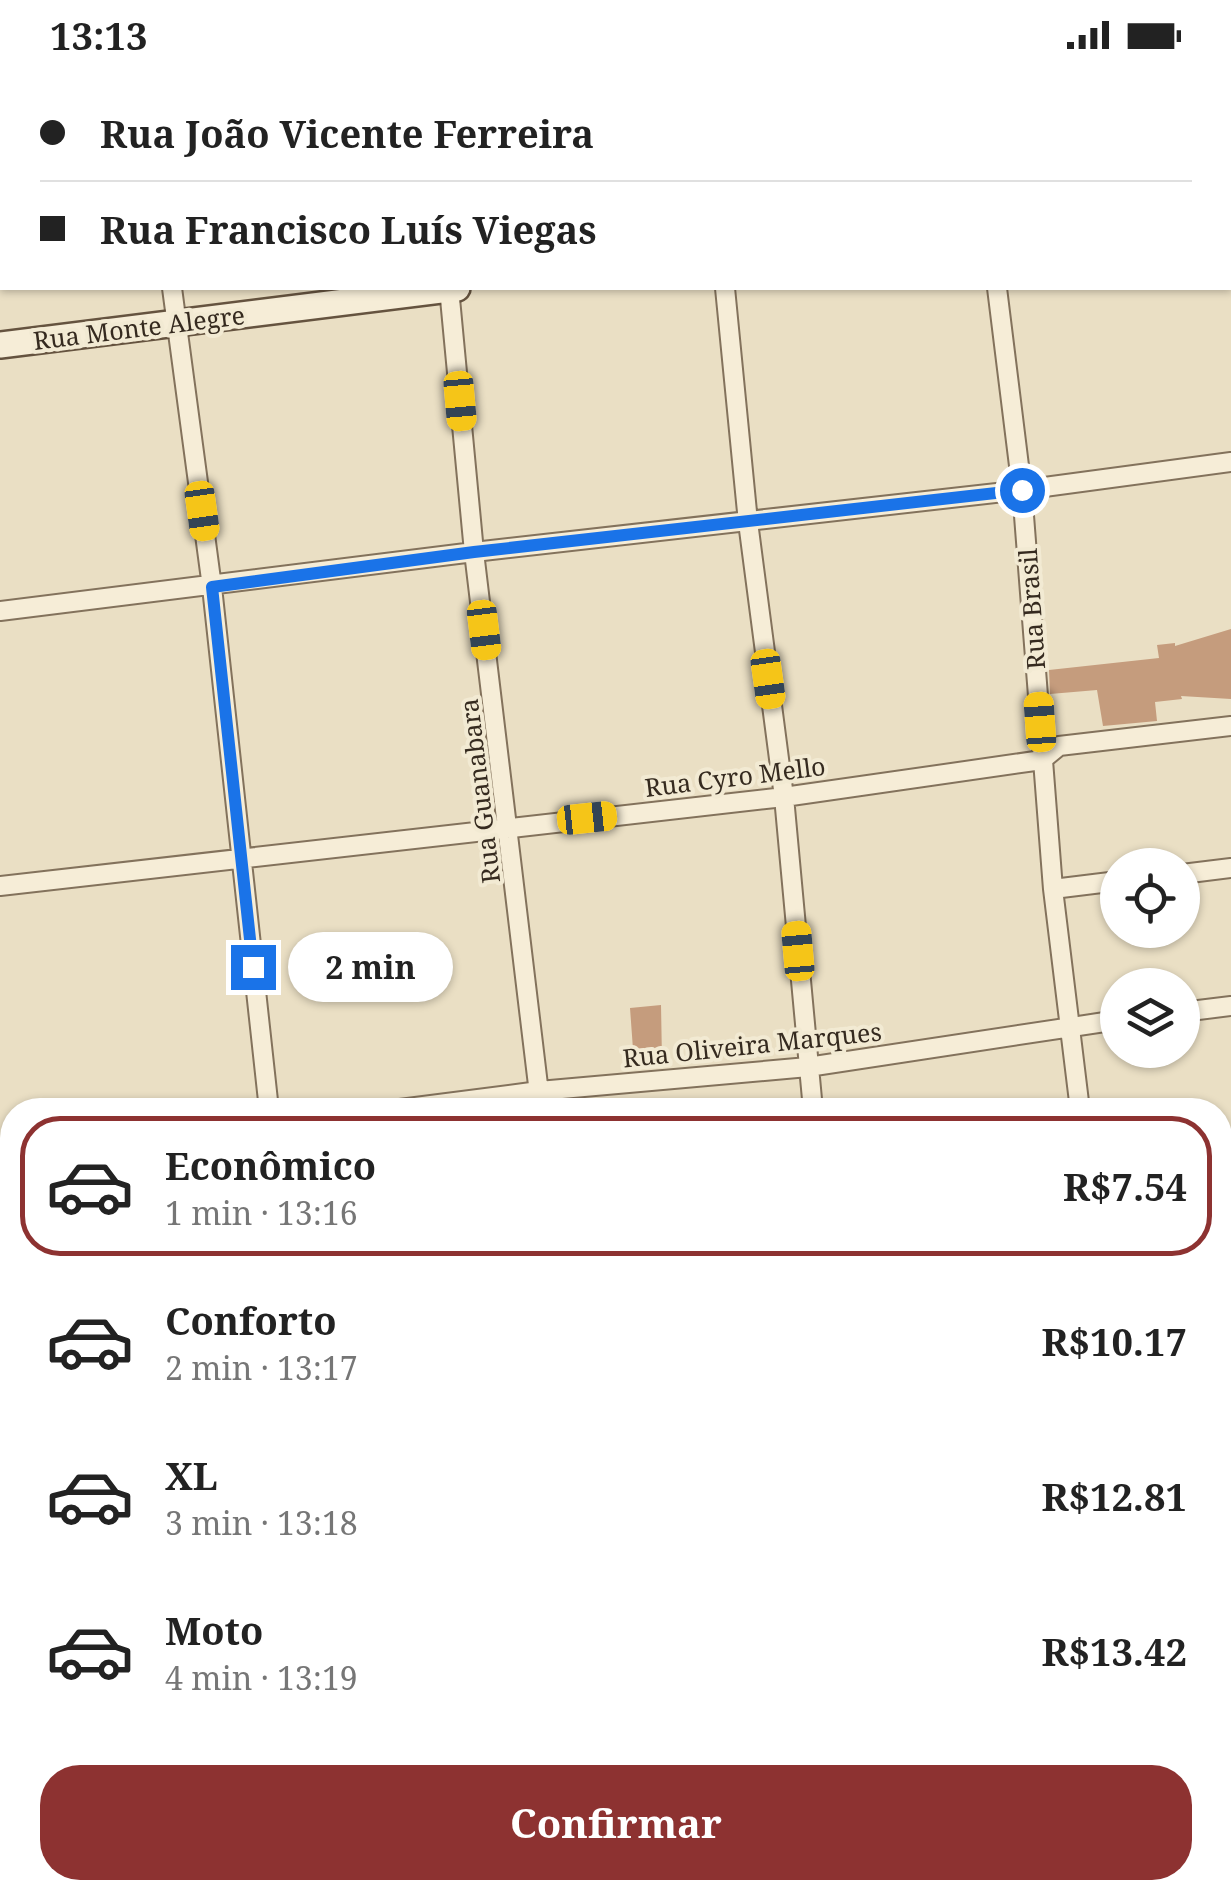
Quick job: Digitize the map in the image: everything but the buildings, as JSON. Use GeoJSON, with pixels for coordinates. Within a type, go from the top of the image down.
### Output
{"type":"FeatureCollection","features":[{"type":"Feature","properties":{"kind":"street"},"geometry":{"type":"LineString","coordinates":[[172,290],[212,587],[269,1098]]}},
{"type":"Feature","properties":{"kind":"street","name":"Rua Monte Alegre"},"geometry":{"type":"LineString","coordinates":[[0,345],[433,290]]}},
{"type":"Feature","properties":{"kind":"street","name":"Rua Guanabara"},"geometry":{"type":"LineString","coordinates":[[449,290],[474,552],[540,1098]]}},
{"type":"Feature","properties":{"kind":"street"},"geometry":{"type":"LineString","coordinates":[[725,290],[748,522],[784,797],[812,1098]]}},
{"type":"Feature","properties":{"kind":"street","name":"Rua Brasil"},"geometry":{"type":"LineString","coordinates":[[997,290],[1022,490],[1053,889],[1079,1098]]}},
{"type":"Feature","properties":{"kind":"street"},"geometry":{"type":"LineString","coordinates":[[0,611],[1231,462]]}},
{"type":"Feature","properties":{"kind":"street","name":"Rua Cyro Mello"},"geometry":{"type":"LineString","coordinates":[[0,886],[784,797],[1042,760],[1058,746],[1231,726]]}},
{"type":"Feature","properties":{"kind":"street"},"geometry":{"type":"LineString","coordinates":[[1200,872],[1231,868]]}},
{"type":"Feature","properties":{"kind":"street"},"geometry":{"type":"LineString","coordinates":[[1053,889],[1100,884]]}},
{"type":"Feature","properties":{"kind":"street"},"geometry":{"type":"LineString","coordinates":[[1200,1010],[1231,1006]]}},
{"type":"Feature","properties":{"kind":"street","name":"Rua Oliveira Marques"},"geometry":{"type":"LineString","coordinates":[[564,1098],[808,1067],[1100,1022]]}},
{"type":"Feature","properties":{"kind":"route"},"geometry":{"type":"LineString","coordinates":[[253,967],[212,587],[474,552],[1022,490]]}}]}
